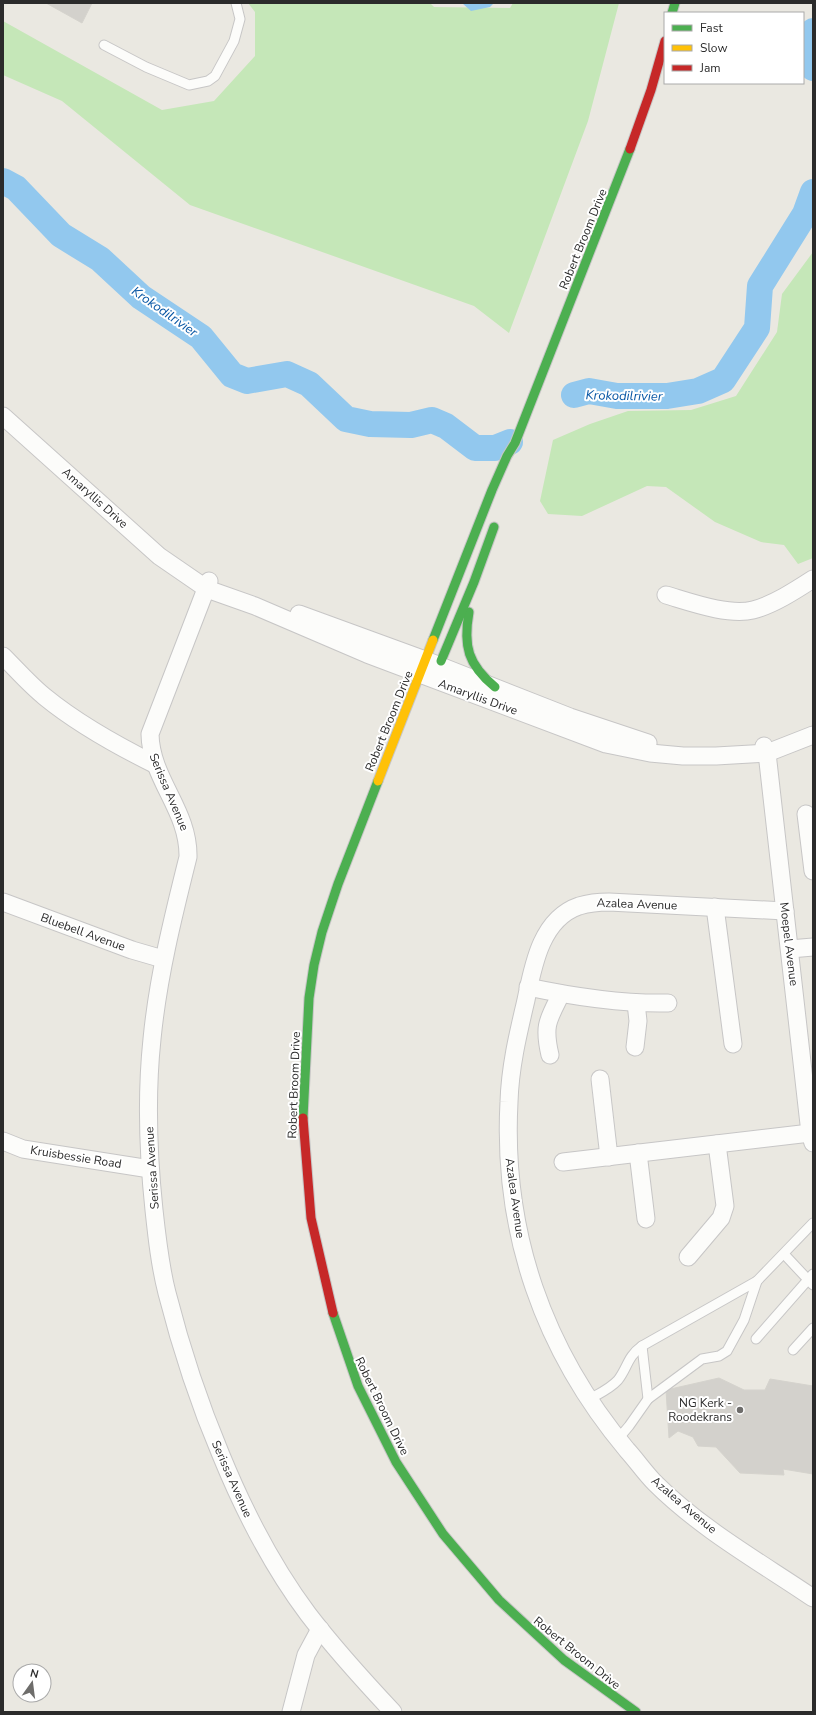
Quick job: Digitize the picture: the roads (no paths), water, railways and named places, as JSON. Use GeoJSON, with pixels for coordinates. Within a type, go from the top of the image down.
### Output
{"type":"FeatureCollection","features":[{"type":"Feature","properties":{"kind":"street","name":"Robert Broom Drive"},"geometry":{"type":"LineString","coordinates":[[430,674],[492,490],[507,456],[515,443],[628,156],[651,90],[664,44]]}},
{"type":"Feature","properties":{"kind":"street","name":"Amaryllis Drive"},"geometry":{"type":"LineString","coordinates":[[3,416],[159,556],[189,576],[333,640],[430,674],[606,744],[623,748],[650,753],[683,756],[716,756],[771,749],[813,735]]}},
{"type":"Feature","properties":{"kind":"street","name":"Robert Broom Drive"},"geometry":{"type":"LineString","coordinates":[[512,466],[515,443]]}},
{"type":"Feature","properties":{"kind":"street","name":"Robert Broom Drive"},"geometry":{"type":"LineString","coordinates":[[498,515],[474,582],[430,674],[336,891],[316,956],[309,1002],[310,1015],[304,1082],[303,1130],[305,1173],[313,1235],[338,1336],[370,1413],[387,1447],[424,1510],[472,1572],[519,1621],[552,1651],[588,1680],[636,1712]]}},
{"type":"Feature","properties":{"kind":"street"},"geometry":{"type":"LineString","coordinates":[[666,595],[689,602],[740,612],[753,610],[766,605],[813,579]]}},
{"type":"Feature","properties":{"kind":"street"},"geometry":{"type":"LineString","coordinates":[[474,582],[465,628],[466,645],[469,656],[477,669],[486,680],[495,687]]}},
{"type":"Feature","properties":{"kind":"street","name":"Serissa Avenue"},"geometry":{"type":"LineString","coordinates":[[208,585],[150,734],[150,748],[154,764],[182,820],[188,844],[188,857],[163,959],[152,1039],[148,1102],[150,1169],[159,1252],[166,1291],[200,1406],[241,1504],[275,1563],[307,1613],[348,1664],[393,1712]]}},
{"type":"Feature","properties":{"kind":"street"},"geometry":{"type":"LineString","coordinates":[[3,656],[44,696],[64,712],[104,737],[154,764]]}},
{"type":"Feature","properties":{"kind":"street","name":"Amaryllis Drive"},"geometry":{"type":"LineString","coordinates":[[430,674],[495,687],[570,717],[618,734],[656,745],[699,750],[771,749]]}},
{"type":"Feature","properties":{"kind":"street","name":"Moepel Avenue"},"geometry":{"type":"LineString","coordinates":[[771,749],[784,911],[790,949],[812,1138]]}},
{"type":"Feature","properties":{"kind":"street"},"geometry":{"type":"LineString","coordinates":[[806,814],[813,871]]}},
{"type":"Feature","properties":{"kind":"street","name":"Bluebell Avenue"},"geometry":{"type":"LineString","coordinates":[[3,902],[132,950],[163,959]]}},
{"type":"Feature","properties":{"kind":"street","name":"Azalea Avenue"},"geometry":{"type":"LineString","coordinates":[[784,911],[609,902],[577,906],[556,921],[548,931],[540,947],[528,987],[516,1043],[509,1102],[508,1155],[513,1202],[521,1245],[540,1304],[552,1336],[588,1400],[655,1483],[702,1523],[813,1598]]}},
{"type":"Feature","properties":{"kind":"street"},"geometry":{"type":"LineString","coordinates":[[714,907],[733,1044]]}},
{"type":"Feature","properties":{"kind":"street"},"geometry":{"type":"LineString","coordinates":[[790,949],[813,947]]}},
{"type":"Feature","properties":{"kind":"street","name":"Robert Broom Drive"},"geometry":{"type":"LineString","coordinates":[[310,1015],[321,981]]}},
{"type":"Feature","properties":{"kind":"street"},"geometry":{"type":"LineString","coordinates":[[528,987],[562,994],[636,1003],[668,1003]]}},
{"type":"Feature","properties":{"kind":"street"},"geometry":{"type":"LineString","coordinates":[[550,1055],[546,1038],[546,1026],[562,994]]}},
{"type":"Feature","properties":{"kind":"street"},"geometry":{"type":"LineString","coordinates":[[636,1003],[638,1021],[636,1047]]}},
{"type":"Feature","properties":{"kind":"street"},"geometry":{"type":"LineString","coordinates":[[600,1079],[609,1157]]}},
{"type":"Feature","properties":{"kind":"street"},"geometry":{"type":"LineString","coordinates":[[563,1162],[717,1144],[812,1138]]}},
{"type":"Feature","properties":{"kind":"street","name":"Kruisbessie Road"},"geometry":{"type":"LineString","coordinates":[[3,1141],[24,1149],[150,1169]]}},
{"type":"Feature","properties":{"kind":"street"},"geometry":{"type":"LineString","coordinates":[[688,1257],[724,1213],[725,1206],[717,1144]]}},
{"type":"Feature","properties":{"kind":"street"},"geometry":{"type":"LineString","coordinates":[[638,1153],[646,1219]]}},
{"type":"Feature","properties":{"kind":"street"},"geometry":{"type":"LineString","coordinates":[[291,1712],[309,1646],[320,1629]]}},
{"type":"Feature","properties":{"kind":"lane"},"geometry":{"type":"LineString","coordinates":[[104,46],[146,67],[189,85],[208,82],[215,76],[234,41],[240,19],[236,3]]}},
{"type":"Feature","properties":{"kind":"lane"},"geometry":{"type":"LineString","coordinates":[[588,1400],[614,1384],[621,1375],[633,1352],[757,1281],[813,1223]]}},
{"type":"Feature","properties":{"kind":"lane"},"geometry":{"type":"LineString","coordinates":[[756,1339],[811,1280],[784,1254]]}},
{"type":"Feature","properties":{"kind":"lane"},"geometry":{"type":"LineString","coordinates":[[618,1439],[648,1399],[702,1359],[719,1356],[727,1350],[744,1320],[757,1281]]}},
{"type":"Feature","properties":{"kind":"lane"},"geometry":{"type":"LineString","coordinates":[[793,1350],[813,1328]]}},
{"type":"Feature","properties":{"kind":"lane"},"geometry":{"type":"LineString","coordinates":[[642,1346],[648,1399]]}},
{"type":"Feature","properties":{"kind":"water"},"geometry":{"type":"Polygon","coordinates":[[[462,3],[494,3],[490,7],[471,11],[462,3]]]}},
{"type":"Feature","properties":{"kind":"waterway","name":"Krokodilrivier"},"geometry":{"type":"LineString","coordinates":[[813,31],[810,60],[813,68]]}},
{"type":"Feature","properties":{"kind":"waterway","name":"Krokodilrivier"},"geometry":{"type":"LineString","coordinates":[[3,181],[16,188],[61,235],[100,259],[141,297],[201,337],[232,375],[247,381],[287,374],[309,384],[346,419],[370,424],[411,425],[432,420],[446,426],[475,448],[495,448],[510,442]]}},
{"type":"Feature","properties":{"kind":"waterway","name":"Krokodilrivier"},"geometry":{"type":"LineString","coordinates":[[574,395],[589,391],[617,396],[667,396],[698,391],[723,380],[757,328],[760,286],[805,214],[813,192]]}},
{"type":"Feature","properties":{"kind":"place","name":"NG Kerk - Roodekrans"},"geometry":{"type":"Point","coordinates":[740,1410]}}]}
